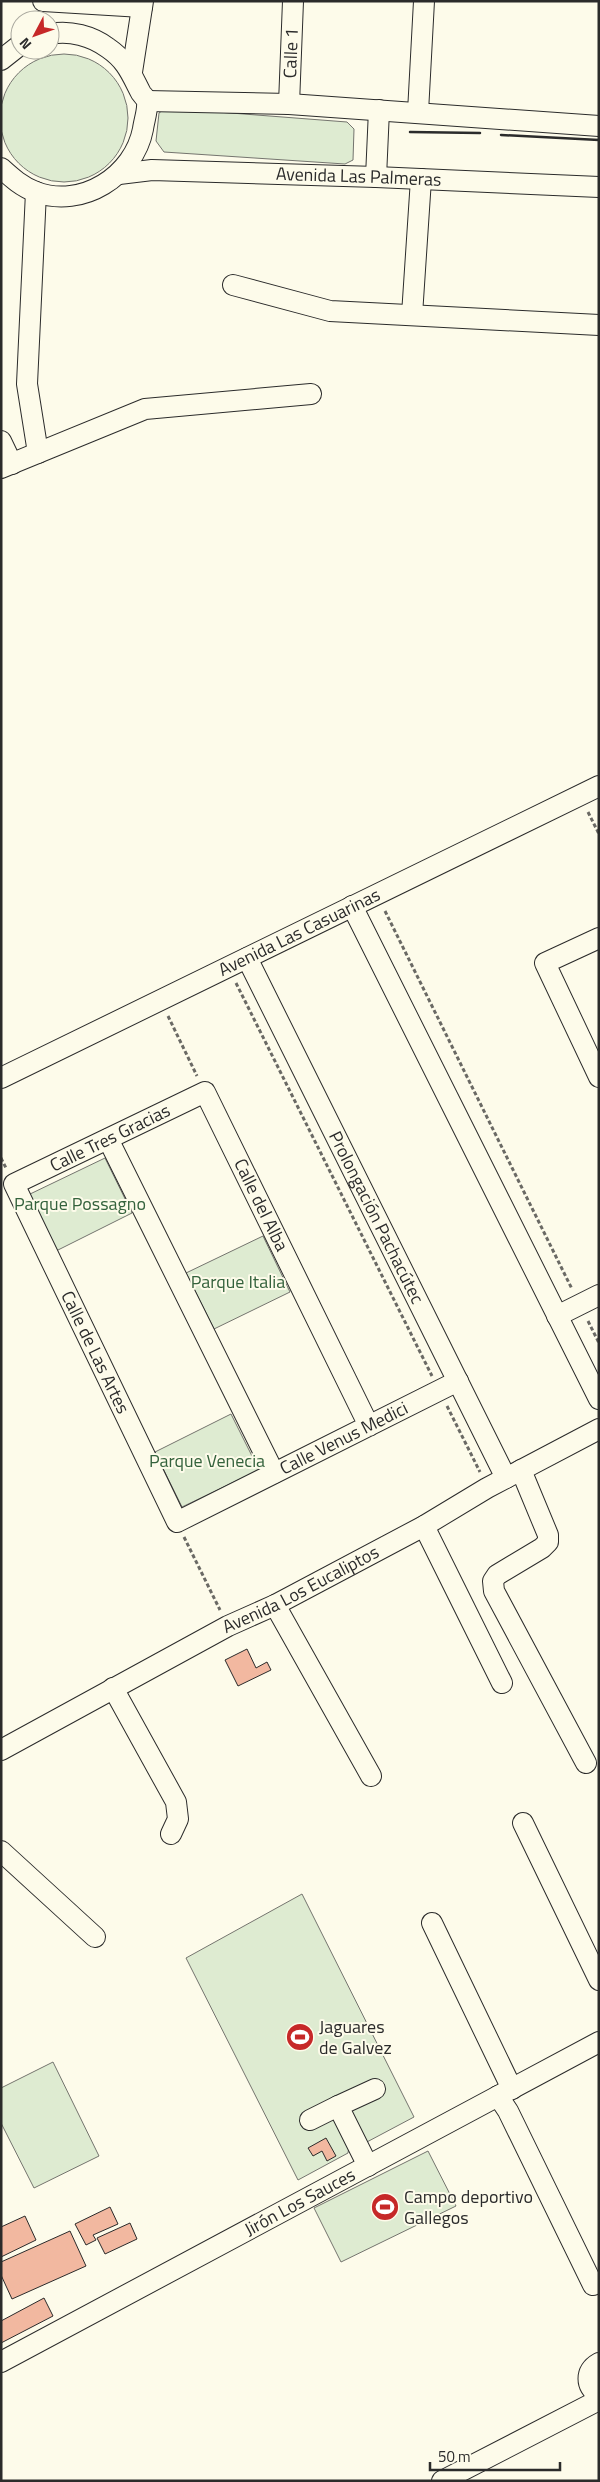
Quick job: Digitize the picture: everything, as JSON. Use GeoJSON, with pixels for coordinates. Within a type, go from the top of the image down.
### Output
{"type":"FeatureCollection","features":[{"type":"Feature","properties":{"kind":"street"},"geometry":{"type":"LineString","coordinates":[[43,1],[142,4],[132,72]]}},
{"type":"Feature","properties":{"kind":"street","name":"Calle 1"},"geometry":{"type":"LineString","coordinates":[[289,104],[293,1]]}},
{"type":"Feature","properties":{"kind":"street"},"geometry":{"type":"LineString","coordinates":[[418,112],[424,1]]}},
{"type":"Feature","properties":{"kind":"street"},"geometry":{"type":"LineString","coordinates":[[1,168],[16,182],[36,192],[58,196],[80,195],[101,187],[119,174],[133,157],[141,136],[147,101],[132,72],[118,54],[99,41],[78,34],[60,34]]}},
{"type":"Feature","properties":{"kind":"street"},"geometry":{"type":"LineString","coordinates":[[147,101],[289,104],[599,126]]}},
{"type":"Feature","properties":{"kind":"street"},"geometry":{"type":"LineString","coordinates":[[376,177],[379,110]]}},
{"type":"Feature","properties":{"kind":"street","name":"Avenida Las Palmeras"},"geometry":{"type":"LineString","coordinates":[[119,174],[152,170],[376,177],[599,187]]}},
{"type":"Feature","properties":{"kind":"street"},"geometry":{"type":"LineString","coordinates":[[412,315],[421,179]]}},
{"type":"Feature","properties":{"kind":"street"},"geometry":{"type":"LineString","coordinates":[[36,192],[27,384],[38,453]]}},
{"type":"Feature","properties":{"kind":"street"},"geometry":{"type":"LineString","coordinates":[[233,285],[330,311],[599,325]]}},
{"type":"Feature","properties":{"kind":"street"},"geometry":{"type":"LineString","coordinates":[[1,441],[7,466],[145,409],[310,394]]}},
{"type":"Feature","properties":{"kind":"street","name":"Avenida Las Casuarinas"},"geometry":{"type":"LineString","coordinates":[[1,1078],[599,786]]}},
{"type":"Feature","properties":{"kind":"street"},"geometry":{"type":"LineString","coordinates":[[352,906],[599,1399]]}},
{"type":"Feature","properties":{"kind":"street"},"geometry":{"type":"LineString","coordinates":[[599,938],[545,963],[599,1077]]}},
{"type":"Feature","properties":{"kind":"street","name":"Prolongación Pachacútec"},"geometry":{"type":"LineString","coordinates":[[247,958],[458,1381],[548,1535],[548,1542],[542,1548],[497,1575],[493,1581],[494,1591],[586,1763]]}},
{"type":"Feature","properties":{"kind":"street","name":"Calle Tres Gracias"},"geometry":{"type":"LineString","coordinates":[[14,1184],[205,1092]]}},
{"type":"Feature","properties":{"kind":"street","name":"Calle del Alba"},"geometry":{"type":"LineString","coordinates":[[205,1092],[369,1426]]}},
{"type":"Feature","properties":{"kind":"street"},"geometry":{"type":"LineString","coordinates":[[108,1139],[274,1473]]}},
{"type":"Feature","properties":{"kind":"street","name":"Calle de Las Artes"},"geometry":{"type":"LineString","coordinates":[[14,1184],[177,1522]]}},
{"type":"Feature","properties":{"kind":"street"},"geometry":{"type":"LineString","coordinates":[[557,1316],[599,1294]]}},
{"type":"Feature","properties":{"kind":"street","name":"Calle Venus Medici"},"geometry":{"type":"LineString","coordinates":[[177,1522],[458,1381]]}},
{"type":"Feature","properties":{"kind":"street","name":"Avenida Los Eucaliptos"},"geometry":{"type":"LineString","coordinates":[[1,1750],[228,1626],[275,1605],[424,1526],[513,1474],[599,1429]]}},
{"type":"Feature","properties":{"kind":"street"},"geometry":{"type":"LineString","coordinates":[[424,1526],[502,1683]]}},
{"type":"Feature","properties":{"kind":"street"},"geometry":{"type":"LineString","coordinates":[[275,1605],[371,1776]]}},
{"type":"Feature","properties":{"kind":"street"},"geometry":{"type":"LineString","coordinates":[[113,1688],[176,1802],[178,1819],[171,1834]]}},
{"type":"Feature","properties":{"kind":"street"},"geometry":{"type":"LineString","coordinates":[[523,1823],[599,1980]]}},
{"type":"Feature","properties":{"kind":"street"},"geometry":{"type":"LineString","coordinates":[[1,1851],[95,1937]]}},
{"type":"Feature","properties":{"kind":"street"},"geometry":{"type":"LineString","coordinates":[[432,1922],[505,2092],[508,2111],[593,2285]]}},
{"type":"Feature","properties":{"kind":"street","name":"Jirón Los Sauces"},"geometry":{"type":"LineString","coordinates":[[1,2362],[599,2042]]}},
{"type":"Feature","properties":{"kind":"street"},"geometry":{"type":"LineString","coordinates":[[310,2120],[375,2089]]}},
{"type":"Feature","properties":{"kind":"street"},"geometry":{"type":"LineString","coordinates":[[338,2106],[368,2166]]}},
{"type":"Feature","properties":{"kind":"street"},"geometry":{"type":"LineString","coordinates":[[599,2363],[590,2370],[588,2382],[594,2392],[599,2395]]}},
{"type":"Feature","properties":{"kind":"street"},"geometry":{"type":"LineString","coordinates":[[442,2481],[599,2400]]}},
{"type":"Feature","properties":{"kind":"street"},"geometry":{"type":"LineString","coordinates":[[469,2481],[480,2461]]}},
{"type":"Feature","properties":{"kind":"path"},"geometry":{"type":"LineString","coordinates":[[580,795],[599,834]]}},
{"type":"Feature","properties":{"kind":"path"},"geometry":{"type":"LineString","coordinates":[[377,894],[599,1343]]}},
{"type":"Feature","properties":{"kind":"path"},"geometry":{"type":"LineString","coordinates":[[228,967],[488,1488]]}},
{"type":"Feature","properties":{"kind":"path"},"geometry":{"type":"LineString","coordinates":[[160,1000],[205,1092]]}},
{"type":"Feature","properties":{"kind":"path"},"geometry":{"type":"LineString","coordinates":[[177,1522],[228,1626]]}},
{"type":"Feature","properties":{"kind":"green space"},"geometry":{"type":"Polygon","coordinates":[[[60,54],[64,54],[89,58],[110,72],[124,93],[127,105],[127,131],[124,143],[110,164],[89,178],[64,182],[39,178],[18,164],[4,143],[0,118],[4,93],[18,72],[35,60],[60,60],[60,54]]]}},
{"type":"Feature","properties":{"kind":"green space"},"geometry":{"type":"Polygon","coordinates":[[[166,108],[347,122],[354,129],[353,160],[345,164],[164,152],[156,141],[159,113],[166,108]]]}},
{"type":"Feature","properties":{"kind":"green space","name":"Parque Possagno"},"geometry":{"type":"Polygon","coordinates":[[[105,1158],[132,1213],[56,1251],[28,1195],[105,1158]]]}},
{"type":"Feature","properties":{"kind":"green space","name":"Parque Italia"},"geometry":{"type":"Polygon","coordinates":[[[263,1236],[290,1292],[214,1329],[186,1273],[263,1236]]]}},
{"type":"Feature","properties":{"kind":"green space","name":"Parque Venecia"},"geometry":{"type":"Polygon","coordinates":[[[231,1414],[259,1470],[182,1507],[155,1452],[231,1414]]]}},
{"type":"Feature","properties":{"kind":"green space","name":"Jaguares de Galvez"},"geometry":{"type":"Polygon","coordinates":[[[302,1894],[414,2117],[365,2143],[349,2146],[348,2153],[298,2180],[186,1958],[302,1894]]]}},
{"type":"Feature","properties":{"kind":"green space"},"geometry":{"type":"Polygon","coordinates":[[[53,2062],[99,2156],[34,2188],[1,2123],[1,2088],[53,2062]]]}},
{"type":"Feature","properties":{"kind":"green space","name":"Campo deportivo Gallegos"},"geometry":{"type":"Polygon","coordinates":[[[428,2151],[456,2206],[341,2262],[314,2208],[428,2151]]]}},
{"type":"Feature","properties":{"kind":"building"},"geometry":{"type":"Polygon","coordinates":[[[247,1649],[256,1668],[267,1662],[271,1670],[238,1686],[225,1660],[247,1649]]]}},
{"type":"Feature","properties":{"kind":"building"},"geometry":{"type":"Polygon","coordinates":[[[326,2138],[336,2156],[327,2161],[322,2151],[313,2156],[308,2148],[326,2138]]]}},
{"type":"Feature","properties":{"kind":"building"},"geometry":{"type":"Polygon","coordinates":[[[110,2207],[118,2224],[93,2235],[96,2240],[86,2245],[75,2224],[110,2207]]]}},
{"type":"Feature","properties":{"kind":"building"},"geometry":{"type":"Polygon","coordinates":[[[25,2216],[36,2240],[1,2257],[1,2227],[25,2216]]]}},
{"type":"Feature","properties":{"kind":"building"},"geometry":{"type":"Polygon","coordinates":[[[130,2223],[137,2239],[105,2254],[97,2238],[130,2223]]]}},
{"type":"Feature","properties":{"kind":"building"},"geometry":{"type":"Polygon","coordinates":[[[70,2231],[86,2266],[12,2299],[1,2275],[1,2262],[70,2231]]]}},
{"type":"Feature","properties":{"kind":"building"},"geometry":{"type":"Polygon","coordinates":[[[44,2298],[53,2316],[1,2343],[1,2321],[44,2298]]]}},
{"type":"Feature","properties":{"kind":"wall"},"geometry":{"type":"LineString","coordinates":[[410,132],[480,133]]}},
{"type":"Feature","properties":{"kind":"wall"},"geometry":{"type":"LineString","coordinates":[[501,135],[599,140]]}},
{"type":"Feature","properties":{"kind":"place","name":"Jaguares de Galvez"},"geometry":{"type":"Point","coordinates":[300,2037]}},
{"type":"Feature","properties":{"kind":"place","name":"Campo deportivo Gallegos"},"geometry":{"type":"Point","coordinates":[385,2207]}}]}
